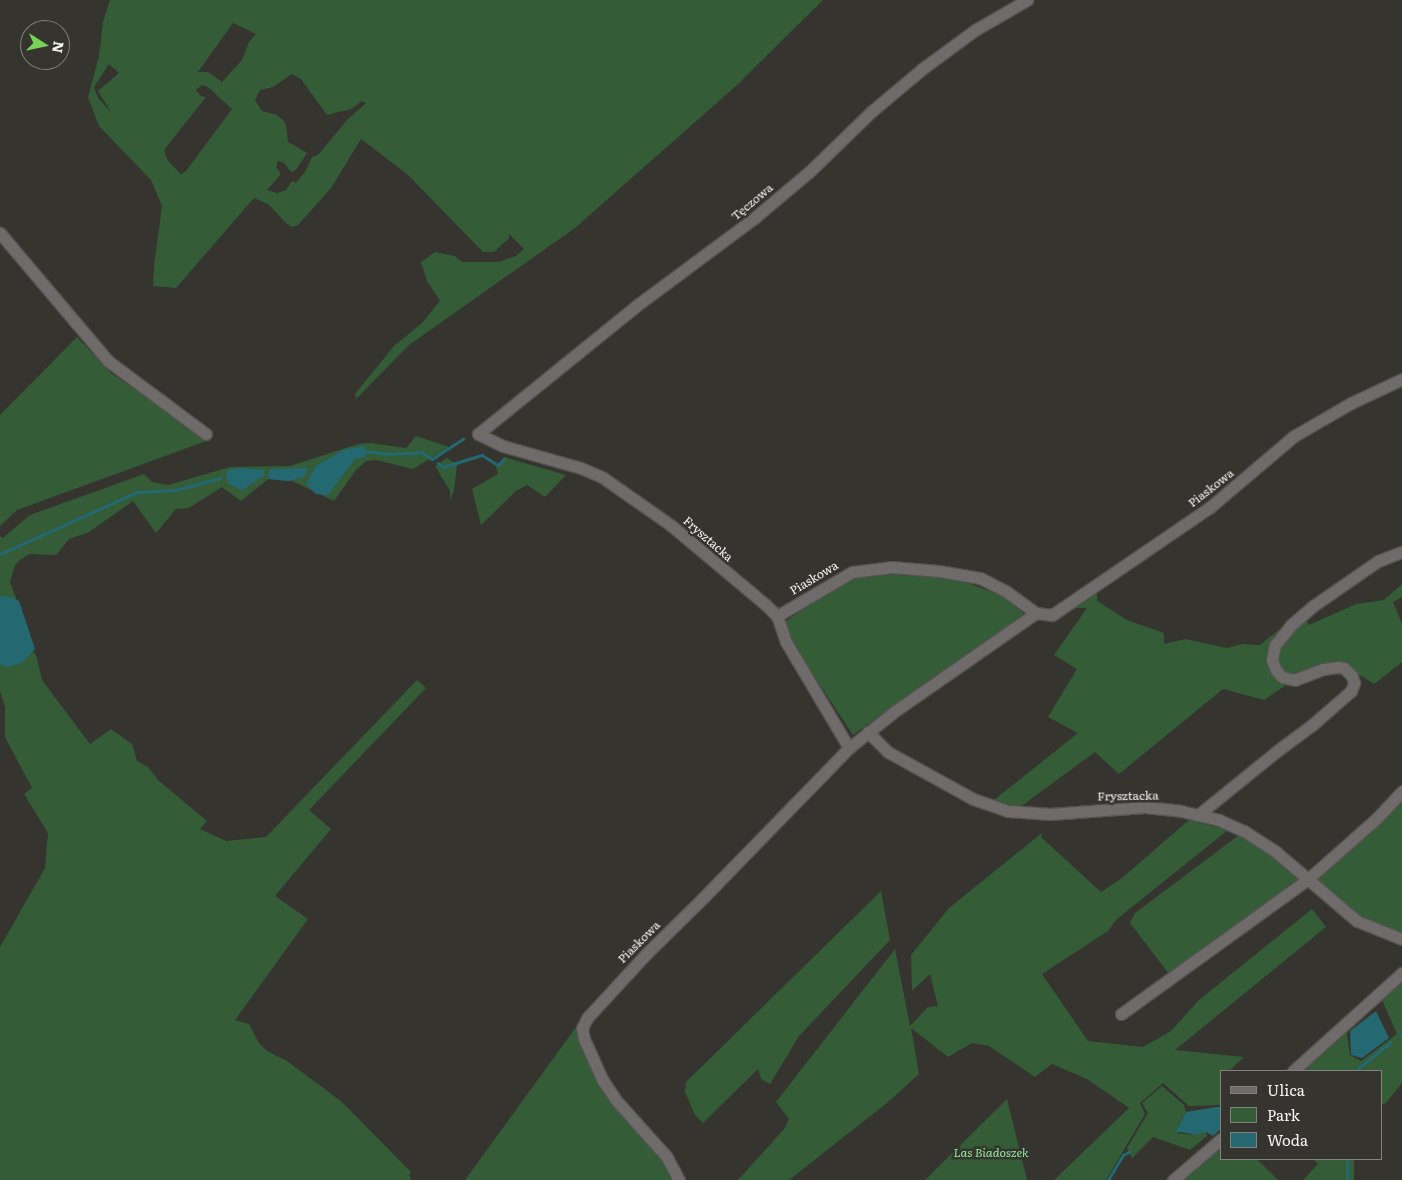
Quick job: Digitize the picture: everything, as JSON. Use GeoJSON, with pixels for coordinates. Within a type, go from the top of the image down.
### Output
{"type":"FeatureCollection","features":[{"type":"Feature","properties":{"kind":"street","name":"Tęczowa"},"geometry":{"type":"LineString","coordinates":[[478,434],[640,303],[753,219],[810,172],[872,111],[922,69],[975,30],[1027,0]]}},
{"type":"Feature","properties":{"kind":"street"},"geometry":{"type":"LineString","coordinates":[[0,233],[108,361],[206,434]]}},
{"type":"Feature","properties":{"kind":"street","name":"Piaskowa"},"geometry":{"type":"LineString","coordinates":[[777,616],[852,572],[891,567],[938,571],[980,578],[1008,592],[1036,613],[1048,616],[1209,508],[1294,436],[1351,403],[1402,379]]}},
{"type":"Feature","properties":{"kind":"street","name":"Frysztacka"},"geometry":{"type":"LineString","coordinates":[[478,434],[504,446],[587,470],[609,481],[672,526],[777,616]]}},
{"type":"Feature","properties":{"kind":"street"},"geometry":{"type":"LineString","coordinates":[[1198,815],[1312,725],[1351,691],[1354,680],[1344,668],[1329,667],[1297,679],[1286,679],[1279,674],[1272,660],[1275,645],[1287,629],[1313,606],[1378,561],[1402,552]]}},
{"type":"Feature","properties":{"kind":"street","name":"Piaskowa"},"geometry":{"type":"LineString","coordinates":[[679,1180],[662,1150],[616,1100],[603,1081],[586,1045],[582,1030],[584,1024],[595,1008],[646,954],[848,748],[1036,613]]}},
{"type":"Feature","properties":{"kind":"street"},"geometry":{"type":"LineString","coordinates":[[777,616],[786,642],[848,748]]}},
{"type":"Feature","properties":{"kind":"street","name":"Frysztacka"},"geometry":{"type":"LineString","coordinates":[[868,732],[888,752],[974,799],[1008,812],[1050,814],[1146,807],[1219,820],[1244,831],[1276,852],[1357,921],[1402,939]]}},
{"type":"Feature","properties":{"kind":"street"},"geometry":{"type":"LineString","coordinates":[[1121,1014],[1308,879],[1377,818],[1402,792]]}},
{"type":"Feature","properties":{"kind":"street"},"geometry":{"type":"LineString","coordinates":[[1294,1070],[1402,973]]}},
{"type":"Feature","properties":{"kind":"street"},"geometry":{"type":"LineString","coordinates":[[1173,1180],[1220,1140]]}},
{"type":"Feature","properties":{"kind":"green space"},"geometry":{"type":"Polygon","coordinates":[[[110,0],[823,0],[737,85],[575,228],[409,345],[356,399],[355,394],[394,346],[422,323],[440,301],[427,281],[421,262],[435,252],[455,256],[462,262],[499,262],[516,256],[524,249],[509,234],[509,238],[494,252],[483,252],[407,174],[361,139],[331,188],[298,225],[293,227],[287,224],[268,204],[254,198],[176,288],[153,286],[162,206],[151,180],[99,126],[88,97],[99,56],[103,22],[110,0]],[[233,23],[198,72],[208,72],[222,82],[242,60],[249,42],[256,34],[233,23]],[[109,64],[94,87],[98,98],[111,112],[98,91],[119,73],[109,64]],[[292,74],[273,87],[260,90],[255,100],[262,111],[277,115],[283,120],[286,125],[288,142],[307,153],[296,170],[291,172],[284,163],[278,161],[276,167],[281,174],[267,190],[277,193],[286,190],[292,181],[296,183],[305,172],[312,157],[318,155],[347,120],[366,103],[362,101],[351,109],[327,115],[301,79],[292,74]],[[202,85],[196,90],[201,96],[206,97],[164,150],[168,161],[181,174],[186,171],[232,109],[208,87],[202,85]]]}},
{"type":"Feature","properties":{"kind":"green space"},"geometry":{"type":"Polygon","coordinates":[[[77,337],[111,373],[209,440],[17,510],[0,526],[0,415],[77,337]]]}},
{"type":"Feature","properties":{"kind":"green space"},"geometry":{"type":"Polygon","coordinates":[[[416,436],[449,447],[413,469],[376,460],[366,461],[356,470],[334,501],[292,481],[268,479],[241,501],[222,487],[189,508],[176,509],[156,533],[133,501],[89,532],[69,539],[56,555],[30,554],[21,559],[15,565],[10,582],[23,617],[26,643],[36,655],[42,680],[90,744],[111,729],[132,744],[137,761],[148,767],[158,780],[207,821],[200,829],[226,841],[266,837],[417,680],[426,688],[309,810],[331,829],[275,896],[308,919],[235,1020],[249,1024],[259,1043],[267,1051],[287,1061],[342,1102],[411,1172],[409,1175],[411,1180],[0,1180],[0,947],[45,868],[48,833],[24,794],[32,788],[5,737],[5,707],[0,691],[0,536],[3,538],[30,515],[144,474],[152,482],[168,485],[230,467],[290,466],[358,444],[370,443],[406,448],[416,436]]]}},
{"type":"Feature","properties":{"kind":"green space"},"geometry":{"type":"Polygon","coordinates":[[[504,457],[566,475],[545,497],[527,485],[516,491],[481,525],[472,489],[498,474],[496,467],[504,457]]]}},
{"type":"Feature","properties":{"kind":"green space"},"geometry":{"type":"Polygon","coordinates":[[[447,458],[457,465],[454,490],[450,501],[450,491],[435,466],[447,458]]]}},
{"type":"Feature","properties":{"kind":"green space"},"geometry":{"type":"Polygon","coordinates":[[[869,574],[952,577],[1005,597],[1024,614],[853,735],[789,638],[786,621],[840,584],[869,574]]]}},
{"type":"Feature","properties":{"kind":"green space"},"geometry":{"type":"Polygon","coordinates":[[[1402,584],[1402,597],[1393,602],[1402,624],[1402,662],[1374,684],[1343,664],[1305,672],[1264,700],[1223,689],[1119,774],[1095,752],[1020,807],[994,800],[1078,733],[1048,717],[1077,669],[1054,655],[1087,608],[1075,608],[1097,593],[1097,601],[1127,620],[1164,633],[1164,644],[1185,639],[1227,648],[1242,644],[1260,645],[1301,612],[1309,625],[1356,604],[1384,600],[1402,584]]]}},
{"type":"Feature","properties":{"kind":"green space"},"geometry":{"type":"Polygon","coordinates":[[[1402,786],[1402,933],[1352,913],[1312,879],[1402,786]]]}},
{"type":"Feature","properties":{"kind":"green space"},"geometry":{"type":"Polygon","coordinates":[[[1189,820],[1228,830],[1117,919],[1108,931],[1042,974],[1088,1041],[1143,1047],[1171,1031],[1199,1000],[1312,909],[1326,927],[1175,1050],[1244,1057],[1230,1070],[1220,1070],[1220,1105],[1189,1106],[1163,1083],[1140,1103],[1145,1114],[1106,1180],[1054,1180],[1129,1108],[1087,1079],[1052,1064],[1035,1077],[989,1046],[972,1043],[948,1057],[911,1028],[919,1074],[887,1103],[789,1180],[738,1180],[785,1128],[789,1119],[776,1102],[895,949],[910,1026],[928,1007],[938,1006],[930,974],[912,991],[911,955],[949,908],[1042,833],[1041,837],[1101,892],[1122,878],[1189,820]]]}},
{"type":"Feature","properties":{"kind":"green space"},"geometry":{"type":"Polygon","coordinates":[[[1239,835],[1270,854],[1298,880],[1169,974],[1130,923],[1135,913],[1239,835]]]}},
{"type":"Feature","properties":{"kind":"green space"},"geometry":{"type":"Polygon","coordinates":[[[881,891],[890,940],[799,1036],[770,1084],[761,1079],[758,1069],[703,1123],[695,1115],[685,1092],[686,1082],[881,891]]]}},
{"type":"Feature","properties":{"kind":"green space"},"geometry":{"type":"Polygon","coordinates":[[[1402,983],[1402,1083],[1386,1103],[1382,1105],[1382,1070],[1297,1070],[1346,1028],[1350,1055],[1361,1061],[1397,1034],[1382,1000],[1402,983]]]}},
{"type":"Feature","properties":{"kind":"green space"},"geometry":{"type":"Polygon","coordinates":[[[576,1027],[631,1117],[677,1180],[465,1180],[576,1027]]]}},
{"type":"Feature","properties":{"kind":"green space"},"geometry":{"type":"Polygon","coordinates":[[[1162,1086],[1184,1105],[1186,1112],[1175,1133],[1196,1135],[1206,1132],[1207,1136],[1190,1150],[1153,1137],[1132,1158],[1127,1148],[1148,1113],[1142,1103],[1162,1086]]]}},
{"type":"Feature","properties":{"kind":"green space","name":"Las Biadoszek"},"geometry":{"type":"Polygon","coordinates":[[[1007,1099],[1027,1180],[925,1180],[1007,1099]]]}},
{"type":"Feature","properties":{"kind":"green space"},"geometry":{"type":"Polygon","coordinates":[[[1220,1150],[1220,1160],[1258,1160],[1278,1180],[1181,1180],[1220,1150]]]}},
{"type":"Feature","properties":{"kind":"green space"},"geometry":{"type":"Polygon","coordinates":[[[1314,1160],[1354,1160],[1354,1180],[1303,1180],[1318,1164],[1314,1160]]]}},
{"type":"Feature","properties":{"kind":"water"},"geometry":{"type":"Polygon","coordinates":[[[365,446],[366,457],[355,459],[328,495],[316,494],[306,484],[316,466],[343,450],[365,446]]]}},
{"type":"Feature","properties":{"kind":"water"},"geometry":{"type":"Polygon","coordinates":[[[241,468],[264,470],[264,476],[242,490],[229,484],[226,476],[227,470],[241,468]]]}},
{"type":"Feature","properties":{"kind":"water"},"geometry":{"type":"Polygon","coordinates":[[[309,468],[304,477],[288,481],[268,479],[269,469],[309,468]]]}},
{"type":"Feature","properties":{"kind":"water"},"geometry":{"type":"Polygon","coordinates":[[[0,596],[10,597],[19,601],[35,649],[22,663],[8,667],[0,664],[0,596]]]}},
{"type":"Feature","properties":{"kind":"water"},"geometry":{"type":"Polygon","coordinates":[[[1376,1011],[1389,1038],[1362,1058],[1351,1055],[1350,1031],[1376,1011]]]}},
{"type":"Feature","properties":{"kind":"water"},"geometry":{"type":"Polygon","coordinates":[[[1220,1107],[1220,1130],[1213,1136],[1206,1132],[1196,1135],[1181,1132],[1175,1133],[1186,1112],[1220,1107]]]}},
{"type":"Feature","properties":{"kind":"waterway"},"geometry":{"type":"LineString","coordinates":[[365,451],[388,454],[422,452],[432,459],[463,439]]}},
{"type":"Feature","properties":{"kind":"waterway"},"geometry":{"type":"LineString","coordinates":[[438,463],[443,467],[482,455],[498,465],[504,459]]}},
{"type":"Feature","properties":{"kind":"waterway"},"geometry":{"type":"LineString","coordinates":[[0,554],[137,492],[176,490],[220,478]]}},
{"type":"Feature","properties":{"kind":"waterway"},"geometry":{"type":"LineString","coordinates":[[1356,1070],[1391,1042]]}},
{"type":"Feature","properties":{"kind":"waterway"},"geometry":{"type":"LineString","coordinates":[[1108,1180],[1123,1155],[1129,1152]]}},
{"type":"Feature","properties":{"kind":"waterway"},"geometry":{"type":"LineString","coordinates":[[1347,1160],[1347,1180]]}}]}
